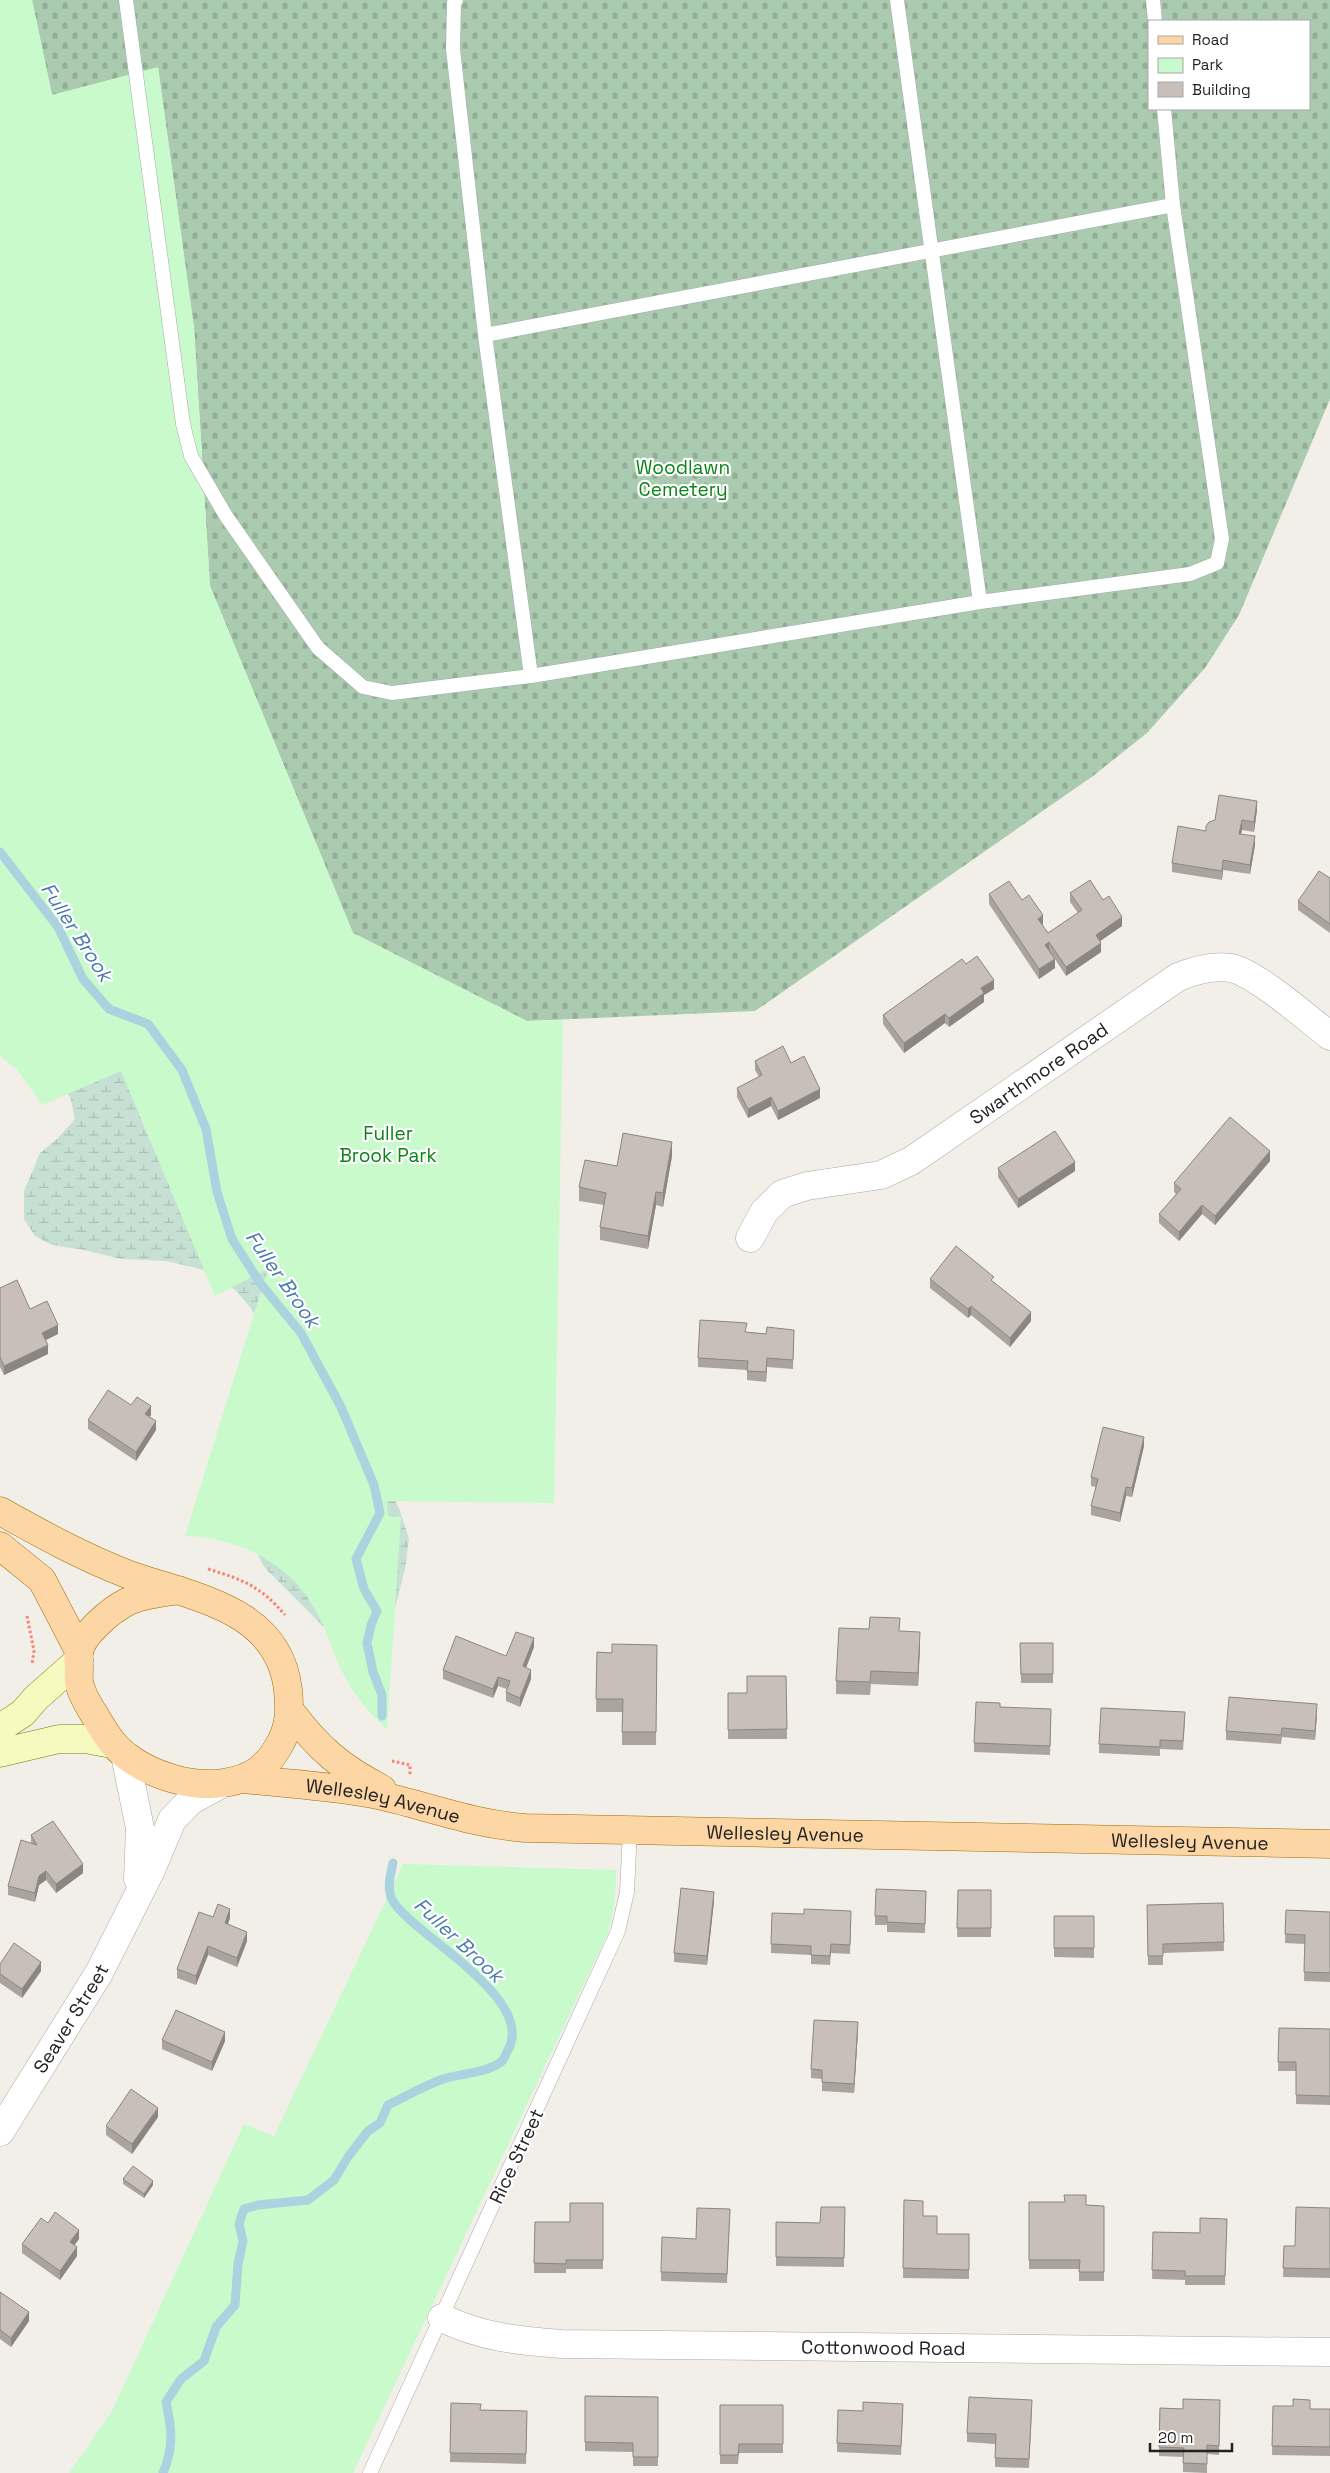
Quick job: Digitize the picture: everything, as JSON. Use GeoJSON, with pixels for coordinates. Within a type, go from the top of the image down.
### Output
{"type":"FeatureCollection","features":[{"type":"Feature","properties":{"kind":"main road"},"geometry":{"type":"LineString","coordinates":[[0,1511],[68,1548],[127,1574],[210,1600],[246,1619],[269,1642],[286,1674],[291,1712],[286,1730],[276,1751],[267,1763],[233,1782]]}},
{"type":"Feature","properties":{"kind":"main road"},"geometry":{"type":"LineString","coordinates":[[0,1546],[42,1580],[79,1655],[79,1684],[88,1704],[119,1749]]}},
{"type":"Feature","properties":{"kind":"main road"},"geometry":{"type":"LineString","coordinates":[[0,1728],[23,1713],[79,1655],[88,1634],[119,1606],[138,1598],[179,1590]]}},
{"type":"Feature","properties":{"kind":"main road"},"geometry":{"type":"LineString","coordinates":[[291,1712],[316,1743],[340,1766],[408,1803]]}},
{"type":"Feature","properties":{"kind":"main road"},"geometry":{"type":"LineString","coordinates":[[0,1753],[58,1739],[85,1739],[119,1749]]}},
{"type":"Feature","properties":{"kind":"main road","name":"Wellesley Avenue"},"geometry":{"type":"LineString","coordinates":[[119,1749],[140,1764],[167,1776],[198,1785],[233,1782],[340,1788],[490,1824],[630,1831],[1330,1844]]}},
{"type":"Feature","properties":{"kind":"street","name":"Swarthmore Road"},"geometry":{"type":"LineString","coordinates":[[750,1238],[764,1212],[782,1194],[807,1186],[881,1175],[911,1161],[1178,977],[1191,972],[1217,967],[1243,972],[1330,1036]]}},
{"type":"Feature","properties":{"kind":"street","name":"Seaver Street"},"geometry":{"type":"LineString","coordinates":[[119,1749],[140,1828],[140,1863],[134,1900]]}},
{"type":"Feature","properties":{"kind":"street","name":"Seaver Street"},"geometry":{"type":"LineString","coordinates":[[0,2132],[91,1987],[150,1872],[164,1833],[172,1820],[190,1801],[233,1782]]}},
{"type":"Feature","properties":{"kind":"street","name":"Cottonwood Road"},"geometry":{"type":"LineString","coordinates":[[442,2318],[473,2332],[488,2336],[562,2344],[1330,2352]]}},
{"type":"Feature","properties":{"kind":"lane"},"geometry":{"type":"LineString","coordinates":[[126,0],[184,424],[191,456],[226,516],[318,648],[364,687],[392,693],[531,676],[980,602],[1190,574],[1217,563],[1222,539],[1173,205],[1164,110]]}},
{"type":"Feature","properties":{"kind":"lane"},"geometry":{"type":"LineString","coordinates":[[456,0],[454,3],[453,49],[485,335],[531,676]]}},
{"type":"Feature","properties":{"kind":"lane"},"geometry":{"type":"LineString","coordinates":[[897,0],[980,602]]}},
{"type":"Feature","properties":{"kind":"lane"},"geometry":{"type":"LineString","coordinates":[[1153,0],[1155,20]]}},
{"type":"Feature","properties":{"kind":"lane"},"geometry":{"type":"LineString","coordinates":[[485,335],[932,249],[1173,205]]}},
{"type":"Feature","properties":{"kind":"lane","name":"Rice Street"},"geometry":{"type":"LineString","coordinates":[[370,2473],[618,1931],[627,1892],[630,1831]]}},
{"type":"Feature","properties":{"kind":"green space","name":"Fuller Brook Park"},"geometry":{"type":"Polygon","coordinates":[[[0,0],[32,0],[52,95],[158,67],[194,328],[210,586],[353,933],[527,1021],[563,1020],[554,1503],[387,1501],[388,1516],[401,1517],[387,1730],[367,1709],[350,1686],[317,1613],[306,1595],[293,1580],[262,1556],[244,1548],[225,1542],[185,1536],[268,1269],[215,1296],[121,1071],[42,1105],[17,1069],[0,1056],[0,0]]]}},
{"type":"Feature","properties":{"kind":"green space","name":"Woodlawn Cemetery"},"geometry":{"type":"Polygon","coordinates":[[[32,0],[1330,0],[1330,399],[1239,615],[1205,668],[1147,733],[1093,776],[755,1011],[527,1021],[353,933],[210,586],[194,328],[158,68],[52,95],[32,0]]]}},
{"type":"Feature","properties":{"kind":"green space"},"geometry":{"type":"Polygon","coordinates":[[[0,788],[72,910],[399,1508],[409,1539],[405,1569],[395,1608],[353,1662],[318,1621],[265,1568],[252,1544],[266,1333],[250,1307],[235,1290],[204,1270],[166,1261],[121,1259],[52,1245],[35,1236],[24,1219],[24,1191],[40,1153],[57,1139],[75,1119],[70,1097],[54,1076],[0,788]]]}},
{"type":"Feature","properties":{"kind":"green space"},"geometry":{"type":"Polygon","coordinates":[[[403,1864],[616,1870],[615,1896],[606,1937],[353,2473],[69,2473],[112,2411],[244,2124],[274,2136],[403,1864]]]}},
{"type":"Feature","properties":{"kind":"building"},"geometry":{"type":"Polygon","coordinates":[[[1219,795],[1257,801],[1254,822],[1242,820],[1239,834],[1255,836],[1250,865],[1223,860],[1222,871],[1172,863],[1178,826],[1206,831],[1206,826],[1209,822],[1215,820],[1219,795]]]}},
{"type":"Feature","properties":{"kind":"building"},"geometry":{"type":"Polygon","coordinates":[[[1319,871],[1330,878],[1330,924],[1298,901],[1319,871]]]}},
{"type":"Feature","properties":{"kind":"building"},"geometry":{"type":"Polygon","coordinates":[[[1090,880],[1103,900],[1109,896],[1122,917],[1096,935],[1101,943],[1066,967],[1049,942],[1045,945],[1055,959],[1039,969],[989,894],[1009,881],[1022,900],[1029,895],[1043,915],[1038,919],[1048,933],[1082,910],[1070,893],[1090,880]]]}},
{"type":"Feature","properties":{"kind":"building"},"geometry":{"type":"Polygon","coordinates":[[[977,956],[994,980],[981,988],[984,993],[949,1018],[945,1014],[904,1043],[883,1015],[962,959],[966,964],[977,956]]]}},
{"type":"Feature","properties":{"kind":"building"},"geometry":{"type":"Polygon","coordinates":[[[783,1046],[791,1063],[804,1056],[820,1089],[778,1111],[771,1097],[748,1109],[737,1088],[762,1075],[755,1061],[783,1046]]]}},
{"type":"Feature","properties":{"kind":"building"},"geometry":{"type":"Polygon","coordinates":[[[1230,1117],[1270,1151],[1215,1216],[1202,1205],[1179,1232],[1159,1214],[1181,1189],[1174,1183],[1230,1117]]]}},
{"type":"Feature","properties":{"kind":"building"},"geometry":{"type":"Polygon","coordinates":[[[1055,1131],[1075,1162],[1018,1199],[998,1168],[1055,1131]]]}},
{"type":"Feature","properties":{"kind":"building"},"geometry":{"type":"Polygon","coordinates":[[[623,1133],[672,1142],[663,1193],[656,1192],[648,1236],[600,1227],[606,1193],[579,1187],[585,1160],[617,1166],[623,1133]]]}},
{"type":"Feature","properties":{"kind":"building"},"geometry":{"type":"Polygon","coordinates":[[[956,1246],[994,1277],[991,1280],[1031,1312],[1010,1338],[971,1306],[968,1309],[930,1279],[956,1246]]]}},
{"type":"Feature","properties":{"kind":"building"},"geometry":{"type":"Polygon","coordinates":[[[17,1280],[30,1309],[47,1301],[58,1325],[42,1333],[48,1345],[4,1366],[0,1357],[0,1288],[17,1280]]]}},
{"type":"Feature","properties":{"kind":"building"},"geometry":{"type":"Polygon","coordinates":[[[700,1320],[747,1323],[745,1332],[766,1334],[767,1327],[794,1330],[793,1360],[767,1358],[766,1372],[747,1371],[748,1361],[698,1358],[700,1320]]]}},
{"type":"Feature","properties":{"kind":"building"},"geometry":{"type":"Polygon","coordinates":[[[108,1390],[131,1405],[137,1397],[151,1406],[145,1414],[156,1421],[136,1452],[88,1420],[108,1390]]]}},
{"type":"Feature","properties":{"kind":"building"},"geometry":{"type":"Polygon","coordinates":[[[1103,1427],[1144,1437],[1132,1488],[1126,1487],[1120,1513],[1091,1506],[1098,1479],[1091,1477],[1103,1427]]]}},
{"type":"Feature","properties":{"kind":"building"},"geometry":{"type":"Polygon","coordinates":[[[870,1617],[900,1618],[899,1631],[920,1632],[918,1673],[871,1671],[870,1682],[836,1681],[839,1628],[869,1629],[870,1617]]]}},
{"type":"Feature","properties":{"kind":"building"},"geometry":{"type":"Polygon","coordinates":[[[516,1632],[534,1638],[523,1666],[531,1670],[520,1698],[506,1692],[510,1681],[498,1677],[493,1689],[443,1670],[456,1636],[506,1656],[516,1632]]]}},
{"type":"Feature","properties":{"kind":"building"},"geometry":{"type":"Polygon","coordinates":[[[1020,1643],[1053,1643],[1053,1674],[1021,1674],[1020,1643]]]}},
{"type":"Feature","properties":{"kind":"building"},"geometry":{"type":"Polygon","coordinates":[[[612,1644],[657,1645],[656,1732],[622,1732],[623,1699],[596,1699],[597,1652],[612,1653],[612,1644]]]}},
{"type":"Feature","properties":{"kind":"building"},"geometry":{"type":"Polygon","coordinates":[[[747,1676],[786,1676],[787,1729],[728,1730],[728,1693],[747,1693],[747,1676]]]}},
{"type":"Feature","properties":{"kind":"building"},"geometry":{"type":"Polygon","coordinates":[[[1229,1697],[1317,1704],[1315,1731],[1282,1728],[1281,1735],[1226,1731],[1229,1697]]]}},
{"type":"Feature","properties":{"kind":"building"},"geometry":{"type":"Polygon","coordinates":[[[976,1702],[1000,1703],[1000,1707],[1051,1709],[1050,1746],[974,1743],[976,1702]]]}},
{"type":"Feature","properties":{"kind":"building"},"geometry":{"type":"Polygon","coordinates":[[[1101,1708],[1185,1712],[1183,1741],[1160,1740],[1160,1747],[1099,1744],[1101,1708]]]}},
{"type":"Feature","properties":{"kind":"building"},"geometry":{"type":"Polygon","coordinates":[[[53,1821],[83,1864],[56,1884],[46,1871],[39,1876],[35,1893],[8,1886],[21,1840],[37,1845],[31,1835],[53,1821]]]}},
{"type":"Feature","properties":{"kind":"building"},"geometry":{"type":"Polygon","coordinates":[[[681,1888],[714,1892],[707,1956],[674,1953],[681,1888]]]}},
{"type":"Feature","properties":{"kind":"building"},"geometry":{"type":"Polygon","coordinates":[[[876,1889],[926,1891],[925,1924],[887,1922],[887,1916],[875,1916],[876,1889]]]}},
{"type":"Feature","properties":{"kind":"building"},"geometry":{"type":"Polygon","coordinates":[[[958,1890],[991,1890],[991,1928],[957,1928],[958,1890]]]}},
{"type":"Feature","properties":{"kind":"building"},"geometry":{"type":"Polygon","coordinates":[[[1223,1903],[1224,1942],[1163,1944],[1163,1956],[1148,1956],[1147,1905],[1223,1903]]]}},
{"type":"Feature","properties":{"kind":"building"},"geometry":{"type":"Polygon","coordinates":[[[218,1904],[230,1909],[225,1923],[247,1932],[237,1958],[208,1946],[196,1976],[177,1969],[199,1912],[213,1917],[218,1904]]]}},
{"type":"Feature","properties":{"kind":"building"},"geometry":{"type":"Polygon","coordinates":[[[804,1909],[851,1911],[850,1945],[831,1944],[830,1956],[811,1955],[811,1946],[771,1944],[772,1913],[804,1914],[804,1909]]]}},
{"type":"Feature","properties":{"kind":"building"},"geometry":{"type":"Polygon","coordinates":[[[1286,1910],[1330,1912],[1330,1973],[1304,1972],[1305,1935],[1285,1934],[1286,1910]]]}},
{"type":"Feature","properties":{"kind":"building"},"geometry":{"type":"Polygon","coordinates":[[[1054,1916],[1094,1916],[1094,1948],[1054,1948],[1054,1916]]]}},
{"type":"Feature","properties":{"kind":"building"},"geometry":{"type":"Polygon","coordinates":[[[14,1943],[41,1962],[22,1989],[0,1974],[0,1964],[14,1943]]]}},
{"type":"Feature","properties":{"kind":"building"},"geometry":{"type":"Polygon","coordinates":[[[176,2010],[225,2032],[212,2062],[162,2040],[176,2010]]]}},
{"type":"Feature","properties":{"kind":"building"},"geometry":{"type":"Polygon","coordinates":[[[814,2020],[858,2022],[854,2084],[822,2082],[822,2070],[811,2069],[814,2020]]]}},
{"type":"Feature","properties":{"kind":"building"},"geometry":{"type":"Polygon","coordinates":[[[1279,2028],[1330,2029],[1330,2096],[1296,2095],[1296,2062],[1278,2062],[1279,2028]]]}},
{"type":"Feature","properties":{"kind":"building"},"geometry":{"type":"Polygon","coordinates":[[[131,2089],[158,2108],[132,2144],[106,2126],[131,2089]]]}},
{"type":"Feature","properties":{"kind":"building"},"geometry":{"type":"Polygon","coordinates":[[[133,2166],[153,2181],[144,2194],[123,2179],[133,2166]]]}},
{"type":"Feature","properties":{"kind":"building"},"geometry":{"type":"Polygon","coordinates":[[[1064,2195],[1086,2195],[1086,2205],[1104,2206],[1104,2272],[1079,2272],[1080,2260],[1029,2260],[1029,2202],[1065,2202],[1064,2195]]]}},
{"type":"Feature","properties":{"kind":"building"},"geometry":{"type":"Polygon","coordinates":[[[904,2200],[923,2201],[923,2216],[937,2216],[937,2234],[969,2234],[969,2270],[903,2268],[904,2200]]]}},
{"type":"Feature","properties":{"kind":"building"},"geometry":{"type":"Polygon","coordinates":[[[570,2203],[603,2203],[603,2260],[566,2260],[566,2264],[534,2263],[535,2222],[570,2222],[570,2203]]]}},
{"type":"Feature","properties":{"kind":"building"},"geometry":{"type":"Polygon","coordinates":[[[821,2207],[845,2207],[844,2258],[776,2257],[776,2222],[820,2223],[821,2207]]]}},
{"type":"Feature","properties":{"kind":"building"},"geometry":{"type":"Polygon","coordinates":[[[1296,2207],[1330,2208],[1330,2269],[1283,2268],[1284,2246],[1295,2246],[1296,2207]]]}},
{"type":"Feature","properties":{"kind":"building"},"geometry":{"type":"Polygon","coordinates":[[[697,2208],[730,2209],[727,2274],[661,2272],[662,2237],[696,2239],[697,2208]]]}},
{"type":"Feature","properties":{"kind":"building"},"geometry":{"type":"Polygon","coordinates":[[[55,2212],[79,2230],[70,2242],[77,2247],[60,2271],[22,2244],[41,2218],[48,2223],[55,2212]]]}},
{"type":"Feature","properties":{"kind":"building"},"geometry":{"type":"Polygon","coordinates":[[[1200,2218],[1227,2219],[1225,2276],[1185,2276],[1185,2271],[1152,2270],[1153,2232],[1200,2233],[1200,2218]]]}},
{"type":"Feature","properties":{"kind":"building"},"geometry":{"type":"Polygon","coordinates":[[[0,2292],[29,2312],[11,2338],[0,2330],[0,2292]]]}},
{"type":"Feature","properties":{"kind":"building"},"geometry":{"type":"Polygon","coordinates":[[[585,2396],[658,2397],[658,2457],[633,2457],[633,2443],[585,2442],[585,2396]]]}},
{"type":"Feature","properties":{"kind":"building"},"geometry":{"type":"Polygon","coordinates":[[[969,2397],[1032,2400],[1029,2459],[995,2458],[996,2434],[967,2433],[969,2397]]]}},
{"type":"Feature","properties":{"kind":"building"},"geometry":{"type":"Polygon","coordinates":[[[1183,2399],[1220,2400],[1219,2446],[1207,2445],[1207,2464],[1183,2463],[1184,2448],[1159,2447],[1160,2408],[1183,2409],[1183,2399]]]}},
{"type":"Feature","properties":{"kind":"building"},"geometry":{"type":"Polygon","coordinates":[[[1293,2399],[1310,2400],[1310,2409],[1330,2409],[1330,2447],[1272,2446],[1273,2406],[1293,2406],[1293,2399]]]}},
{"type":"Feature","properties":{"kind":"building"},"geometry":{"type":"Polygon","coordinates":[[[863,2402],[903,2404],[901,2446],[837,2443],[838,2410],[863,2411],[863,2402]]]}},
{"type":"Feature","properties":{"kind":"building"},"geometry":{"type":"Polygon","coordinates":[[[451,2403],[481,2404],[480,2410],[527,2411],[526,2454],[450,2453],[451,2403]]]}},
{"type":"Feature","properties":{"kind":"building"},"geometry":{"type":"Polygon","coordinates":[[[720,2405],[783,2405],[783,2444],[739,2444],[738,2455],[720,2455],[720,2405]]]}},
{"type":"Feature","properties":{"kind":"waterway","name":"Fuller Brook"},"geometry":{"type":"LineString","coordinates":[[0,852],[58,927],[83,979],[109,1009],[148,1024],[182,1070],[206,1129],[217,1192],[232,1239],[260,1283],[301,1333],[341,1407],[374,1485],[380,1513],[356,1559],[364,1589],[377,1611],[371,1625],[367,1643],[373,1672],[382,1695],[382,1716]]}},
{"type":"Feature","properties":{"kind":"waterway","name":"Fuller Brook"},"geometry":{"type":"LineString","coordinates":[[163,2473],[167,2463],[171,2438],[166,2402],[181,2379],[204,2361],[216,2327],[235,2305],[238,2264],[243,2241],[239,2224],[244,2209],[258,2205],[308,2200],[334,2180],[348,2157],[368,2131],[380,2123],[388,2105],[443,2079],[494,2066],[502,2061],[508,2050],[512,2030],[506,2010],[491,1990],[471,1970],[407,1917],[394,1903],[389,1888],[393,1863]]}}]}
